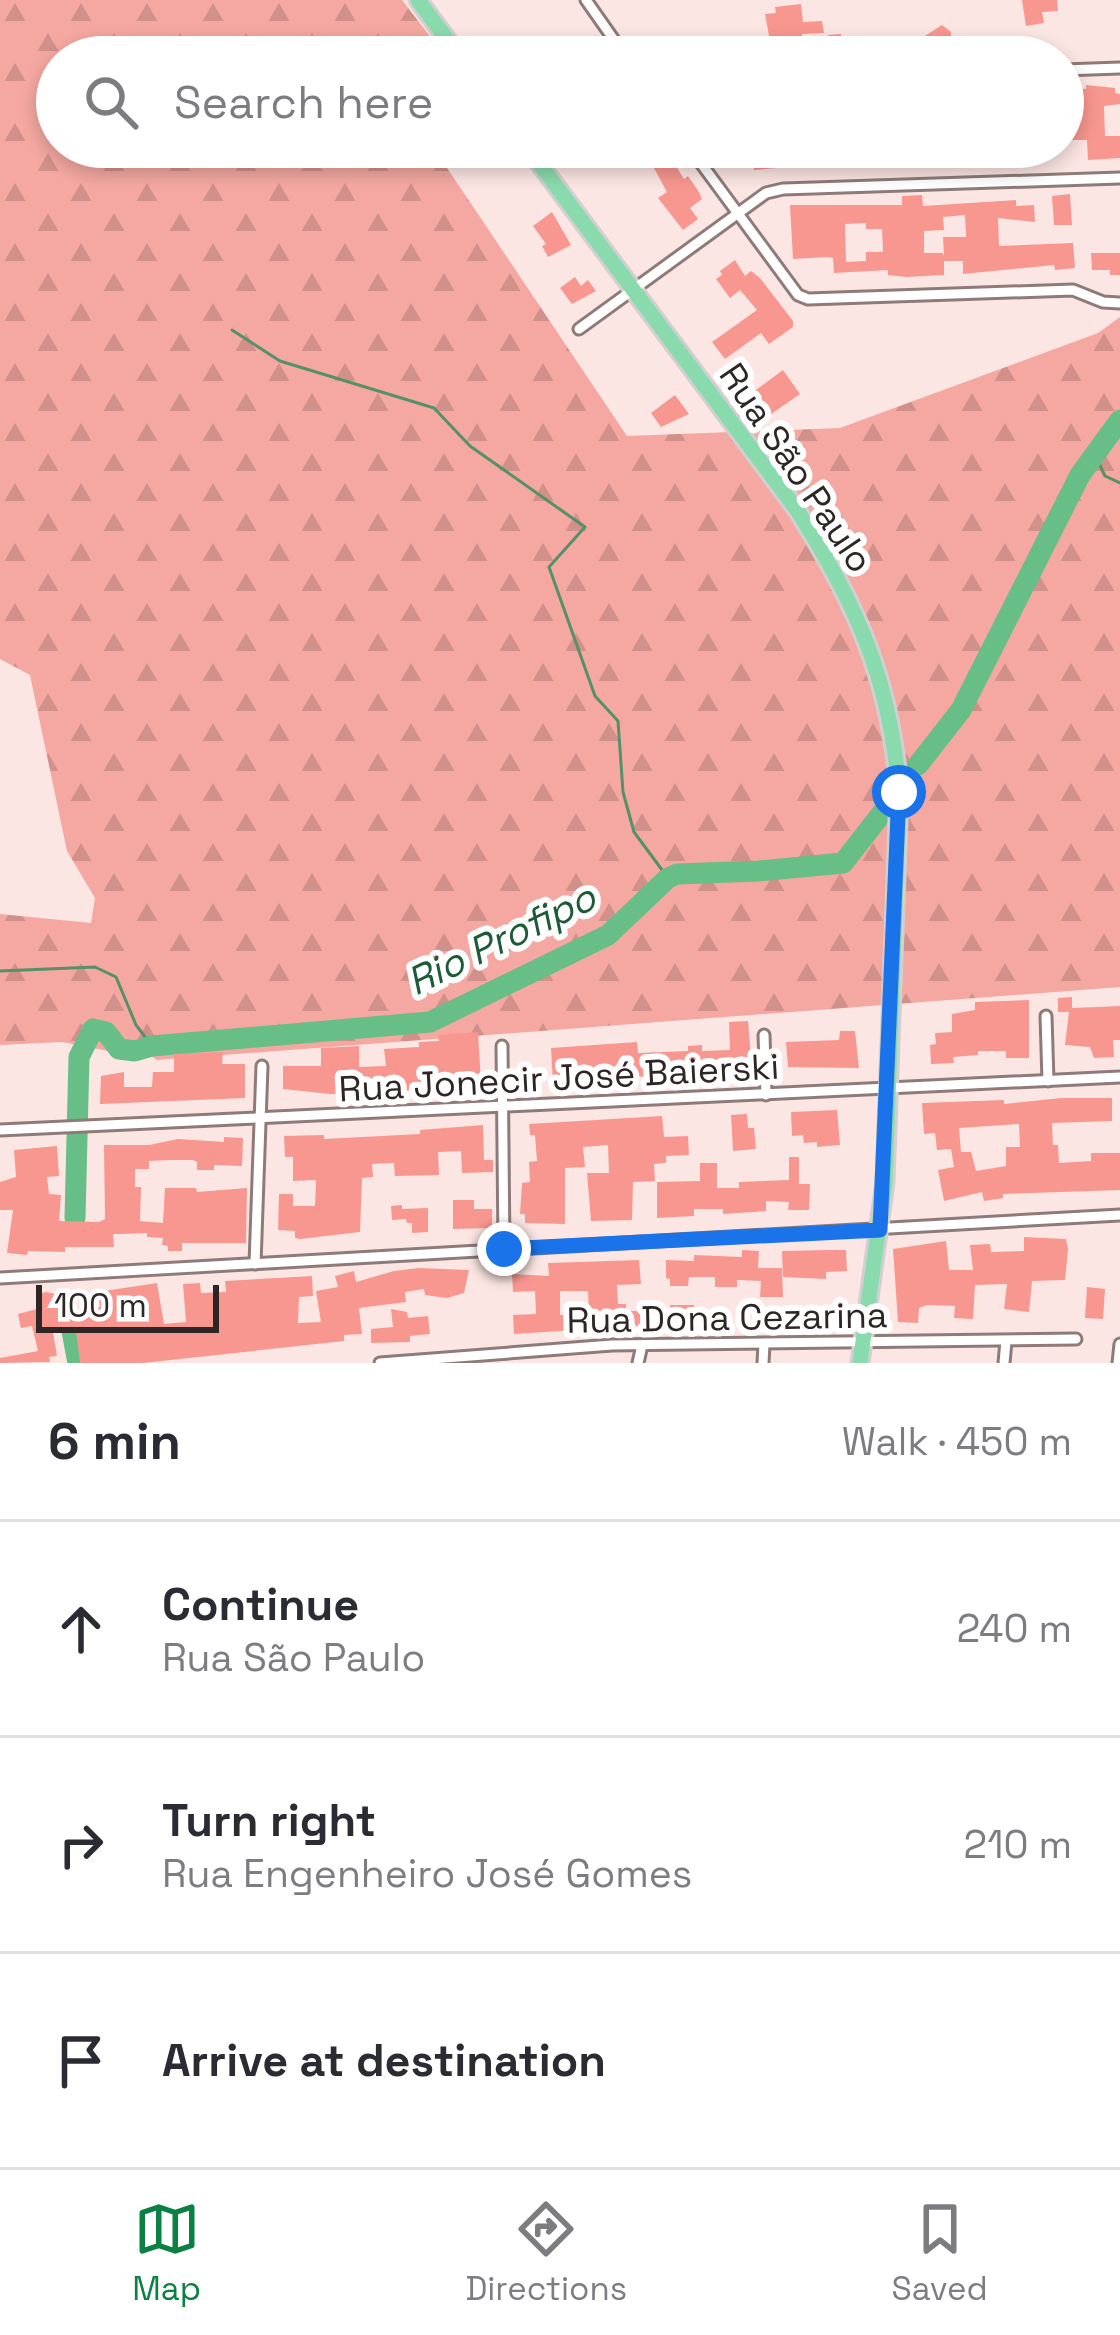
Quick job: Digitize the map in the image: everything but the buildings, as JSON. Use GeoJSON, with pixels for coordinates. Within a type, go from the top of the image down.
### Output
{"type":"FeatureCollection","features":[{"type":"Feature","properties":{"kind":"main road"},"geometry":{"type":"LineString","coordinates":[[425,2],[447,36]]}},
{"type":"Feature","properties":{"kind":"main road","name":"Rua São Paulo"},"geometry":{"type":"LineString","coordinates":[[543,168],[796,510],[837,574],[880,679],[895,735],[899,792],[880,1230],[860,1363]]}},
{"type":"Feature","properties":{"kind":"street"},"geometry":{"type":"LineString","coordinates":[[586,0],[611,36]]}},
{"type":"Feature","properties":{"kind":"street"},"geometry":{"type":"LineString","coordinates":[[1084,69],[1120,68]]}},
{"type":"Feature","properties":{"kind":"street"},"geometry":{"type":"LineString","coordinates":[[704,168],[791,290],[808,299],[1073,290],[1119,304]]}},
{"type":"Feature","properties":{"kind":"street"},"geometry":{"type":"LineString","coordinates":[[579,328],[766,193],[1120,178]]}},
{"type":"Feature","properties":{"kind":"street"},"geometry":{"type":"LineString","coordinates":[[1046,1016],[1048,1081]]}},
{"type":"Feature","properties":{"kind":"street"},"geometry":{"type":"LineString","coordinates":[[764,1035],[766,1095]]}},
{"type":"Feature","properties":{"kind":"street"},"geometry":{"type":"LineString","coordinates":[[502,1046],[504,1249]]}},
{"type":"Feature","properties":{"kind":"street"},"geometry":{"type":"LineString","coordinates":[[255,1264],[262,1066]]}},
{"type":"Feature","properties":{"kind":"street","name":"Rua Jonecir José Baierski"},"geometry":{"type":"LineString","coordinates":[[0,1130],[1120,1078]]}},
{"type":"Feature","properties":{"kind":"street"},"geometry":{"type":"LineString","coordinates":[[0,1278],[1120,1215]]}},
{"type":"Feature","properties":{"kind":"street","name":"Rua Dona Cezarina"},"geometry":{"type":"LineString","coordinates":[[380,1363],[539,1348],[1076,1339]]}},
{"type":"Feature","properties":{"kind":"street"},"geometry":{"type":"LineString","coordinates":[[1004,1363],[1006,1340]]}},
{"type":"Feature","properties":{"kind":"street"},"geometry":{"type":"LineString","coordinates":[[763,1363],[764,1344]]}},
{"type":"Feature","properties":{"kind":"street"},"geometry":{"type":"LineString","coordinates":[[1118,1363],[1120,1344]]}},
{"type":"Feature","properties":{"kind":"street"},"geometry":{"type":"LineString","coordinates":[[638,1363],[642,1345]]}},
{"type":"Feature","properties":{"kind":"green space"},"geometry":{"type":"Polygon","coordinates":[[[0,0],[402,0],[430,36],[36,36],[36,168],[447,168],[627,436],[840,428],[1098,333],[1120,317],[1120,987],[157,1060],[128,1041],[108,1051],[62,1042],[0,1045],[0,914],[91,923],[95,898],[67,851],[30,675],[0,659],[0,0]]]}},
{"type":"Feature","properties":{"kind":"waterway"},"geometry":{"type":"LineString","coordinates":[[232,330],[280,361],[434,408],[470,446],[585,527],[549,567],[595,696],[618,721],[623,792],[634,832],[668,878]]}},
{"type":"Feature","properties":{"kind":"waterway","name":"Rio Profipo"},"geometry":{"type":"LineString","coordinates":[[918,765],[961,710],[1080,475],[1120,420]]}},
{"type":"Feature","properties":{"kind":"waterway"},"geometry":{"type":"LineString","coordinates":[[1095,455],[1105,476],[1120,483]]}},
{"type":"Feature","properties":{"kind":"waterway","name":"Rio Profipo"},"geometry":{"type":"LineString","coordinates":[[75,1218],[79,1057],[93,1029],[106,1032],[119,1049],[135,1051],[430,1022],[608,935],[668,878],[843,863],[883,812]]}},
{"type":"Feature","properties":{"kind":"waterway"},"geometry":{"type":"LineString","coordinates":[[0,971],[95,967],[116,977],[136,1025],[152,1046]]}},
{"type":"Feature","properties":{"kind":"waterway","name":"Rio Profipo"},"geometry":{"type":"LineString","coordinates":[[72,1331],[78,1363]]}},
{"type":"Feature","properties":{"kind":"route"},"geometry":{"type":"LineString","coordinates":[[504,1249],[880,1230],[899,792]]}}]}
